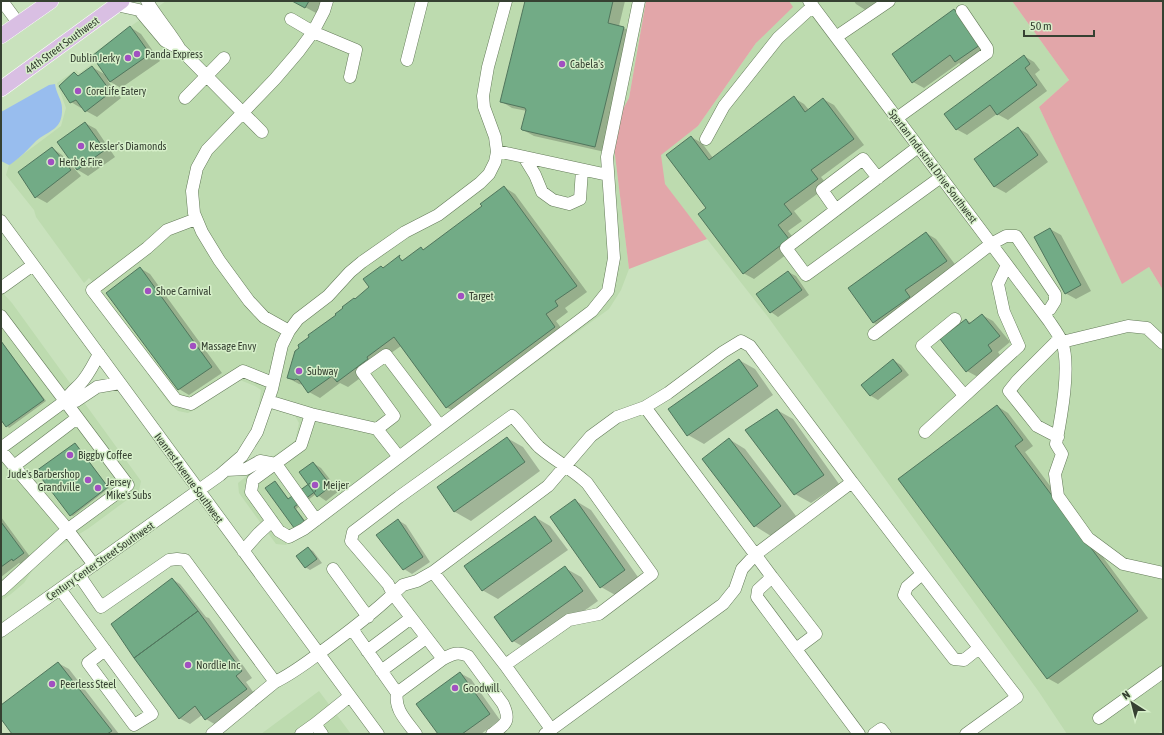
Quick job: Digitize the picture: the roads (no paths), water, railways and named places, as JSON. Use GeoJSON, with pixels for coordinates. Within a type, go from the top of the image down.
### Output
{"type":"FeatureCollection","features":[{"type":"Feature","properties":{"kind":"main road"},"geometry":{"type":"LineString","coordinates":[[1,36],[51,1]]}},
{"type":"Feature","properties":{"kind":"main road","name":"44th Street Southwest"},"geometry":{"type":"LineString","coordinates":[[1,89],[119,3]]}},
{"type":"Feature","properties":{"kind":"street"},"geometry":{"type":"LineString","coordinates":[[2,1],[19,24]]}},
{"type":"Feature","properties":{"kind":"street"},"geometry":{"type":"LineString","coordinates":[[147,1],[153,12],[172,35],[180,49],[262,132]]}},
{"type":"Feature","properties":{"kind":"street"},"geometry":{"type":"LineString","coordinates":[[327,1],[324,11],[313,32],[290,62],[206,150],[197,168],[192,191],[196,219],[219,260],[249,300],[264,317],[288,331],[298,319],[328,296],[350,272],[362,262],[406,232],[438,215],[480,183],[489,174],[495,162],[497,151],[495,137],[484,107],[482,96],[506,1]]}},
{"type":"Feature","properties":{"kind":"street"},"geometry":{"type":"LineString","coordinates":[[407,60],[422,1]]}},
{"type":"Feature","properties":{"kind":"street"},"geometry":{"type":"LineString","coordinates":[[311,414],[301,445],[253,480],[251,492],[279,531],[289,537],[304,529],[592,311],[608,291],[614,258],[607,157],[639,1]]}},
{"type":"Feature","properties":{"kind":"street"},"geometry":{"type":"LineString","coordinates":[[836,36],[889,1]]}},
{"type":"Feature","properties":{"kind":"street"},"geometry":{"type":"LineString","coordinates":[[119,3],[139,10],[165,41],[180,49]]}},
{"type":"Feature","properties":{"kind":"street"},"geometry":{"type":"LineString","coordinates":[[706,140],[724,106],[778,38],[811,4]]}},
{"type":"Feature","properties":{"kind":"street","name":"Spartan Industrial Drive Southwest"},"geometry":{"type":"LineString","coordinates":[[811,4],[1020,282],[1059,337]]}},
{"type":"Feature","properties":{"kind":"street"},"geometry":{"type":"LineString","coordinates":[[897,118],[987,53],[987,48],[962,11]]}},
{"type":"Feature","properties":{"kind":"street"},"geometry":{"type":"LineString","coordinates":[[291,19],[313,32],[356,50],[350,77]]}},
{"type":"Feature","properties":{"kind":"street"},"geometry":{"type":"LineString","coordinates":[[185,98],[224,58]]}},
{"type":"Feature","properties":{"kind":"street"},"geometry":{"type":"LineString","coordinates":[[918,147],[786,248],[806,275],[941,176]]}},
{"type":"Feature","properties":{"kind":"street"},"geometry":{"type":"LineString","coordinates":[[497,151],[608,175]]}},
{"type":"Feature","properties":{"kind":"street"},"geometry":{"type":"LineString","coordinates":[[524,157],[535,175],[542,192],[553,200],[569,204],[580,199],[582,170]]}},
{"type":"Feature","properties":{"kind":"street"},"geometry":{"type":"LineString","coordinates":[[836,210],[822,190],[863,159],[878,178]]}},
{"type":"Feature","properties":{"kind":"street"},"geometry":{"type":"LineString","coordinates":[[196,219],[167,230],[147,248],[92,290],[176,400],[191,404],[242,371],[273,383]]}},
{"type":"Feature","properties":{"kind":"street","name":"Ivanrest Avenue Southwest"},"geometry":{"type":"LineString","coordinates":[[1,221],[378,734]]}},
{"type":"Feature","properties":{"kind":"street"},"geometry":{"type":"LineString","coordinates":[[874,334],[991,244],[1006,236],[1016,236],[1055,294],[1055,301],[1050,309],[1043,313]]}},
{"type":"Feature","properties":{"kind":"street"},"geometry":{"type":"LineString","coordinates":[[1,288],[33,265]]}},
{"type":"Feature","properties":{"kind":"street"},"geometry":{"type":"LineString","coordinates":[[925,432],[1019,346],[1004,312],[998,284],[1007,265]]}},
{"type":"Feature","properties":{"kind":"street"},"geometry":{"type":"LineString","coordinates":[[1020,282],[1039,271]]}},
{"type":"Feature","properties":{"kind":"street"},"geometry":{"type":"LineString","coordinates":[[1,316],[128,485],[67,530],[1,590]]}},
{"type":"Feature","properties":{"kind":"street"},"geometry":{"type":"LineString","coordinates":[[955,319],[922,346],[964,396]]}},
{"type":"Feature","properties":{"kind":"street"},"geometry":{"type":"LineString","coordinates":[[1058,437],[1036,426],[1010,391],[1017,381],[1059,337],[1128,326],[1147,328],[1163,343]]}},
{"type":"Feature","properties":{"kind":"street","name":"Century Center Street Southwest"},"geometry":{"type":"LineString","coordinates":[[1,631],[226,470],[242,456],[257,432],[268,401],[282,345],[288,331]]}},
{"type":"Feature","properties":{"kind":"street"},"geometry":{"type":"LineString","coordinates":[[1059,337],[1065,355],[1066,374],[1056,444],[1062,454],[1054,474],[1058,496],[1088,538],[1123,564],[1163,573]]}},
{"type":"Feature","properties":{"kind":"street"},"geometry":{"type":"LineString","coordinates":[[212,734],[275,682],[289,676],[368,617],[403,585],[417,581],[432,572],[548,486],[591,436],[617,417],[645,407],[668,393],[723,352],[741,341],[750,346],[1017,697],[966,734]]}},
{"type":"Feature","properties":{"kind":"street"},"geometry":{"type":"LineString","coordinates":[[94,565],[1,449],[65,401],[71,392],[90,372],[99,354]]}},
{"type":"Feature","properties":{"kind":"street"},"geometry":{"type":"LineString","coordinates":[[377,430],[394,416],[362,372],[386,355],[440,426]]}},
{"type":"Feature","properties":{"kind":"street"},"geometry":{"type":"LineString","coordinates":[[65,401],[76,401],[97,387],[120,383]]}},
{"type":"Feature","properties":{"kind":"street"},"geometry":{"type":"LineString","coordinates":[[268,401],[311,414],[377,430],[398,458]]}},
{"type":"Feature","properties":{"kind":"street"},"geometry":{"type":"LineString","coordinates":[[645,407],[754,555],[816,634],[796,649]]}},
{"type":"Feature","properties":{"kind":"street"},"geometry":{"type":"LineString","coordinates":[[443,659],[393,594],[388,584],[351,541],[353,532],[512,416],[539,446],[587,483],[652,574],[599,614],[569,620],[505,666]]}},
{"type":"Feature","properties":{"kind":"street"},"geometry":{"type":"LineString","coordinates":[[14,466],[77,418]]}},
{"type":"Feature","properties":{"kind":"street"},"geometry":{"type":"LineString","coordinates":[[226,470],[246,469],[260,461],[276,464],[316,520]]}},
{"type":"Feature","properties":{"kind":"street"},"geometry":{"type":"LineString","coordinates":[[432,572],[505,666],[548,732],[723,604],[735,589],[742,569],[754,555],[852,482]]}},
{"type":"Feature","properties":{"kind":"street"},"geometry":{"type":"LineString","coordinates":[[243,551],[272,521]]}},
{"type":"Feature","properties":{"kind":"street"},"geometry":{"type":"LineString","coordinates":[[79,576],[101,606],[169,560],[184,560],[275,682]]}},
{"type":"Feature","properties":{"kind":"street"},"geometry":{"type":"LineString","coordinates":[[333,569],[368,617]]}},
{"type":"Feature","properties":{"kind":"street"},"geometry":{"type":"LineString","coordinates":[[922,574],[907,587],[904,595],[954,659],[964,660],[979,648]]}},
{"type":"Feature","properties":{"kind":"street"},"geometry":{"type":"LineString","coordinates":[[772,577],[758,590],[757,598],[859,734]]}},
{"type":"Feature","properties":{"kind":"street"},"geometry":{"type":"LineString","coordinates":[[60,589],[105,650],[152,714],[134,725],[88,663],[105,650]]}},
{"type":"Feature","properties":{"kind":"street"},"geometry":{"type":"LineString","coordinates":[[367,651],[411,618]]}},
{"type":"Feature","properties":{"kind":"street"},"geometry":{"type":"LineString","coordinates":[[352,629],[397,693]]}},
{"type":"Feature","properties":{"kind":"street"},"geometry":{"type":"LineString","coordinates":[[381,671],[426,638]]}},
{"type":"Feature","properties":{"kind":"street"},"geometry":{"type":"LineString","coordinates":[[420,734],[397,708],[397,693],[443,659],[453,653],[459,652],[468,656],[503,704],[507,721],[505,725],[492,734]]}},
{"type":"Feature","properties":{"kind":"street"},"geometry":{"type":"LineString","coordinates":[[1099,718],[1163,672]]}},
{"type":"Feature","properties":{"kind":"street"},"geometry":{"type":"LineString","coordinates":[[301,734],[319,729],[350,696]]}},
{"type":"Feature","properties":{"kind":"street"},"geometry":{"type":"LineString","coordinates":[[874,734],[881,729],[885,734]]}},
{"type":"Feature","properties":{"kind":"water"},"geometry":{"type":"Polygon","coordinates":[[[55,84],[62,108],[62,115],[58,125],[36,141],[11,164],[9,165],[1,161],[1,112],[49,85],[55,84]]]}},
{"type":"Feature","properties":{"kind":"place","name":"Panda Express"},"geometry":{"type":"Point","coordinates":[137,54]}},
{"type":"Feature","properties":{"kind":"place","name":"Dublin Jerky"},"geometry":{"type":"Point","coordinates":[128,58]}},
{"type":"Feature","properties":{"kind":"place","name":"Cabela's"},"geometry":{"type":"Point","coordinates":[562,64]}},
{"type":"Feature","properties":{"kind":"place","name":"CoreLife Eatery"},"geometry":{"type":"Point","coordinates":[78,91]}},
{"type":"Feature","properties":{"kind":"place","name":"Kessler's Diamonds"},"geometry":{"type":"Point","coordinates":[81,146]}},
{"type":"Feature","properties":{"kind":"place","name":"Herb & Fire"},"geometry":{"type":"Point","coordinates":[51,162]}},
{"type":"Feature","properties":{"kind":"place","name":"Shoe Carnival"},"geometry":{"type":"Point","coordinates":[148,291]}},
{"type":"Feature","properties":{"kind":"place","name":"Target"},"geometry":{"type":"Point","coordinates":[461,296]}},
{"type":"Feature","properties":{"kind":"place","name":"Massage Envy"},"geometry":{"type":"Point","coordinates":[193,346]}},
{"type":"Feature","properties":{"kind":"place","name":"Subway"},"geometry":{"type":"Point","coordinates":[299,371]}},
{"type":"Feature","properties":{"kind":"place","name":"Biggby Coffee"},"geometry":{"type":"Point","coordinates":[70,455]}},
{"type":"Feature","properties":{"kind":"place","name":"Jude's Barbershop Grandville"},"geometry":{"type":"Point","coordinates":[88,480]}},
{"type":"Feature","properties":{"kind":"place","name":"Meijer"},"geometry":{"type":"Point","coordinates":[315,485]}},
{"type":"Feature","properties":{"kind":"place","name":"Jersey Mike's Subs"},"geometry":{"type":"Point","coordinates":[98,488]}},
{"type":"Feature","properties":{"kind":"place","name":"Nordlie Inc"},"geometry":{"type":"Point","coordinates":[188,665]}},
{"type":"Feature","properties":{"kind":"place","name":"Peerless Steel"},"geometry":{"type":"Point","coordinates":[52,684]}},
{"type":"Feature","properties":{"kind":"place","name":"Goodwill"},"geometry":{"type":"Point","coordinates":[455,688]}}]}
